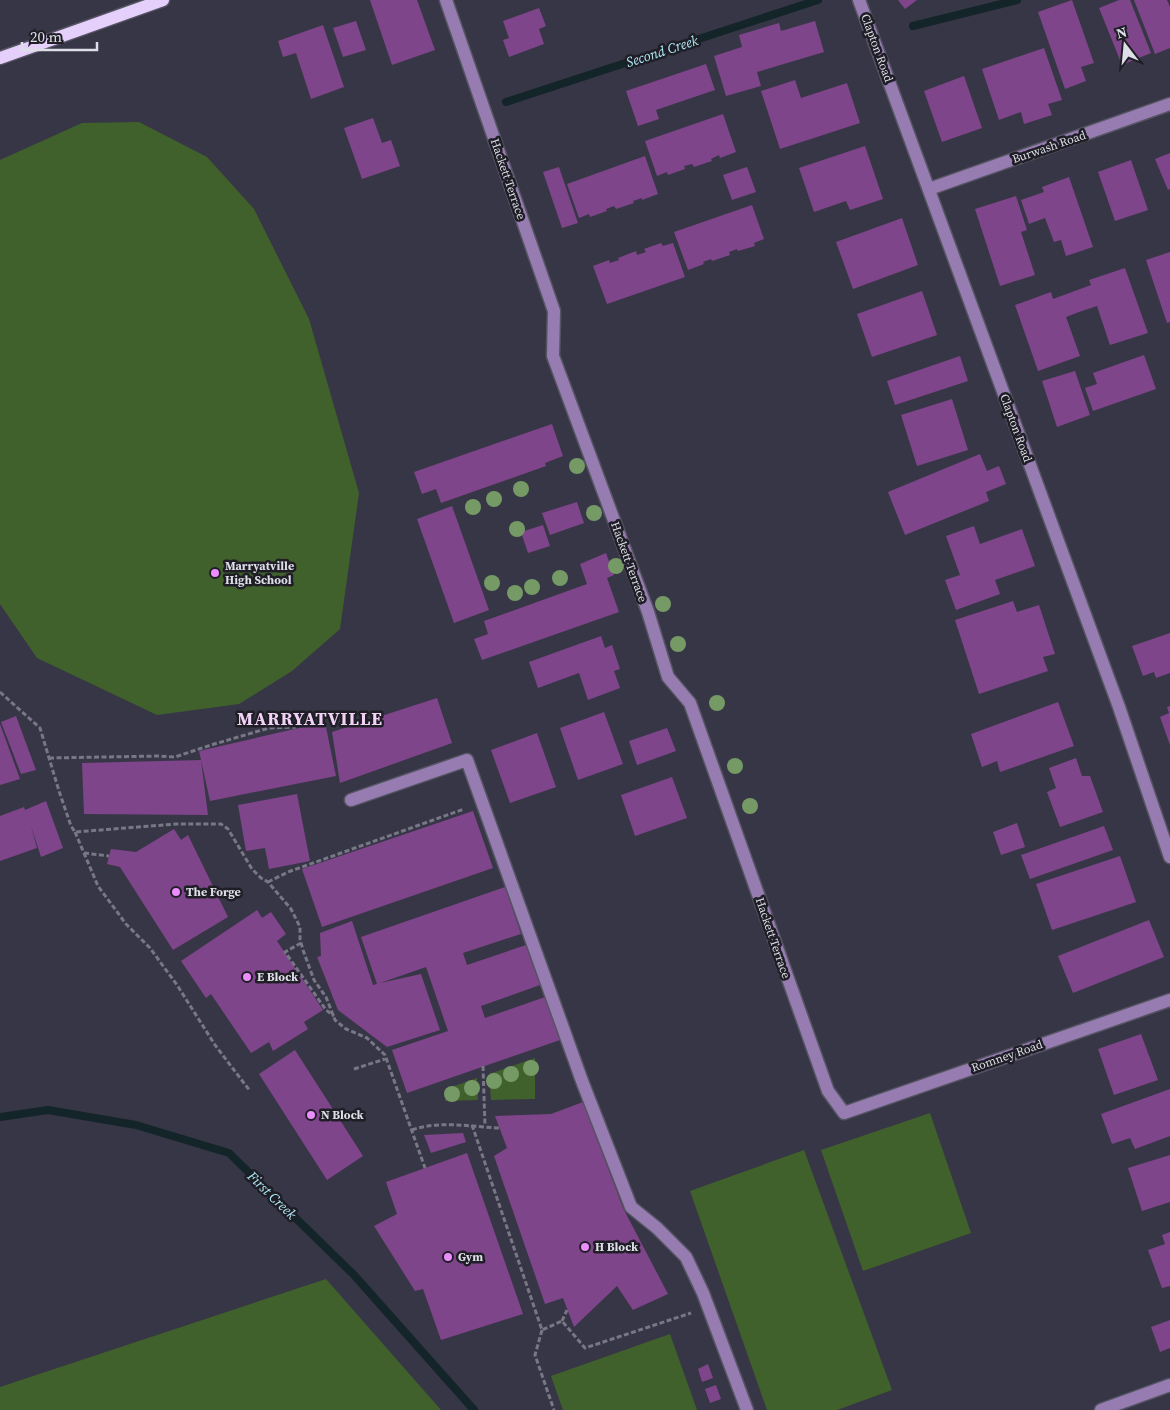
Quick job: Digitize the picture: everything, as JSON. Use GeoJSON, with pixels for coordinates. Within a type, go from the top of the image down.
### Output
{"type":"FeatureCollection","features":[{"type":"Feature","properties":{"kind":"main road"},"geometry":{"type":"LineString","coordinates":[[0,58],[163,0]]}},
{"type":"Feature","properties":{"kind":"street","name":"Hackett Terrace"},"geometry":{"type":"LineString","coordinates":[[446,0],[554,312],[553,356],[648,612],[668,677],[690,703],[828,1092],[844,1113]]}},
{"type":"Feature","properties":{"kind":"street","name":"Clapton Road"},"geometry":{"type":"LineString","coordinates":[[859,0],[1118,707],[1170,857]]}},
{"type":"Feature","properties":{"kind":"street","name":"Burwash Road"},"geometry":{"type":"LineString","coordinates":[[929,189],[1170,104]]}},
{"type":"Feature","properties":{"kind":"street"},"geometry":{"type":"LineString","coordinates":[[351,800],[467,760],[579,1072],[631,1207],[686,1257],[708,1307],[747,1410]]}},
{"type":"Feature","properties":{"kind":"street","name":"Romney Road"},"geometry":{"type":"LineString","coordinates":[[844,1113],[1170,1000]]}},
{"type":"Feature","properties":{"kind":"street"},"geometry":{"type":"LineString","coordinates":[[1101,1410],[1170,1385]]}},
{"type":"Feature","properties":{"kind":"path"},"geometry":{"type":"LineString","coordinates":[[0,692],[40,728],[58,791],[71,826],[98,886],[126,924],[150,948],[215,1045],[250,1092]]}},
{"type":"Feature","properties":{"kind":"path"},"geometry":{"type":"LineString","coordinates":[[49,758],[175,757],[269,728],[296,726]]}},
{"type":"Feature","properties":{"kind":"path"},"geometry":{"type":"LineString","coordinates":[[268,882],[288,872],[482,803]]}},
{"type":"Feature","properties":{"kind":"path"},"geometry":{"type":"LineString","coordinates":[[75,832],[176,824],[221,824],[228,829],[252,869],[268,882],[291,909],[300,927],[301,943],[314,980],[326,997],[335,1020],[346,1029],[367,1038],[384,1055],[425,1168]]}},
{"type":"Feature","properties":{"kind":"path"},"geometry":{"type":"LineString","coordinates":[[84,853],[109,856]]}},
{"type":"Feature","properties":{"kind":"path"},"geometry":{"type":"LineString","coordinates":[[301,943],[285,952],[326,1010],[334,1016]]}},
{"type":"Feature","properties":{"kind":"path"},"geometry":{"type":"LineString","coordinates":[[354,1069],[385,1059]]}},
{"type":"Feature","properties":{"kind":"path"},"geometry":{"type":"LineString","coordinates":[[483,1066],[484,1126]]}},
{"type":"Feature","properties":{"kind":"path"},"geometry":{"type":"LineString","coordinates":[[412,1130],[424,1125],[472,1125],[500,1128]]}},
{"type":"Feature","properties":{"kind":"path"},"geometry":{"type":"LineString","coordinates":[[472,1125],[542,1330],[535,1355],[554,1410]]}},
{"type":"Feature","properties":{"kind":"path"},"geometry":{"type":"LineString","coordinates":[[562,1321],[585,1348],[708,1307]]}},
{"type":"Feature","properties":{"kind":"path"},"geometry":{"type":"LineString","coordinates":[[542,1330],[562,1321],[567,1310]]}},
{"type":"Feature","properties":{"kind":"green space"},"geometry":{"type":"Polygon","coordinates":[[[139,122],[207,157],[254,209],[309,319],[359,493],[340,629],[292,671],[239,704],[157,715],[37,658],[0,604],[0,160],[82,123],[139,122]]]}},
{"type":"Feature","properties":{"kind":"green space"},"geometry":{"type":"Polygon","coordinates":[[[535,1058],[535,1099],[491,1100],[489,1074],[535,1058]]]}},
{"type":"Feature","properties":{"kind":"green space"},"geometry":{"type":"Polygon","coordinates":[[[477,1078],[478,1100],[445,1101],[446,1089],[477,1078]]]}},
{"type":"Feature","properties":{"kind":"green space"},"geometry":{"type":"Polygon","coordinates":[[[930,1113],[971,1233],[863,1271],[821,1150],[930,1113]]]}},
{"type":"Feature","properties":{"kind":"green space"},"geometry":{"type":"Polygon","coordinates":[[[804,1150],[892,1390],[837,1410],[767,1410],[690,1191],[804,1150]]]}},
{"type":"Feature","properties":{"kind":"green space"},"geometry":{"type":"Polygon","coordinates":[[[326,1279],[441,1410],[0,1410],[0,1387],[326,1279]]]}},
{"type":"Feature","properties":{"kind":"green space"},"geometry":{"type":"Polygon","coordinates":[[[670,1334],[697,1410],[563,1410],[551,1376],[670,1334]]]}},
{"type":"Feature","properties":{"kind":"building"},"geometry":{"type":"Polygon","coordinates":[[[370,0],[417,0],[435,50],[392,65],[370,0]]]}},
{"type":"Feature","properties":{"kind":"building"},"geometry":{"type":"Polygon","coordinates":[[[898,0],[917,0],[905,9],[898,0]]]}},
{"type":"Feature","properties":{"kind":"building"},"geometry":{"type":"Polygon","coordinates":[[[1072,0],[1094,63],[1081,67],[1086,81],[1065,89],[1038,12],[1072,0]]]}},
{"type":"Feature","properties":{"kind":"building"},"geometry":{"type":"Polygon","coordinates":[[[1119,0],[1130,0],[1151,53],[1122,65],[1099,8],[1119,0]]]}},
{"type":"Feature","properties":{"kind":"building"},"geometry":{"type":"Polygon","coordinates":[[[1134,0],[1167,0],[1170,7],[1170,48],[1155,54],[1134,0]]]}},
{"type":"Feature","properties":{"kind":"building"},"geometry":{"type":"Polygon","coordinates":[[[539,8],[546,26],[539,29],[544,44],[509,57],[503,40],[509,38],[503,21],[539,8]]]}},
{"type":"Feature","properties":{"kind":"building"},"geometry":{"type":"Polygon","coordinates":[[[356,21],[366,50],[343,57],[333,28],[356,21]]]}},
{"type":"Feature","properties":{"kind":"building"},"geometry":{"type":"Polygon","coordinates":[[[815,21],[824,52],[757,72],[761,86],[726,96],[714,56],[742,47],[739,35],[779,23],[781,31],[815,21]]]}},
{"type":"Feature","properties":{"kind":"building"},"geometry":{"type":"Polygon","coordinates":[[[323,25],[344,87],[311,99],[296,53],[283,57],[278,41],[323,25]]]}},
{"type":"Feature","properties":{"kind":"building"},"geometry":{"type":"Polygon","coordinates":[[[1044,48],[1062,100],[1048,104],[1052,115],[1024,124],[1021,112],[999,120],[982,69],[1044,48]]]}},
{"type":"Feature","properties":{"kind":"building"},"geometry":{"type":"Polygon","coordinates":[[[706,64],[715,90],[656,110],[659,119],[638,126],[626,91],[706,64]]]}},
{"type":"Feature","properties":{"kind":"building"},"geometry":{"type":"Polygon","coordinates":[[[964,76],[982,128],[942,142],[924,91],[964,76]]]}},
{"type":"Feature","properties":{"kind":"building"},"geometry":{"type":"Polygon","coordinates":[[[795,80],[801,98],[847,83],[860,123],[780,149],[761,91],[795,80]]]}},
{"type":"Feature","properties":{"kind":"building"},"geometry":{"type":"Polygon","coordinates":[[[723,114],[736,152],[720,158],[719,155],[711,159],[712,161],[694,167],[692,164],[684,166],[685,169],[668,175],[667,172],[657,176],[645,141],[723,114]]]}},
{"type":"Feature","properties":{"kind":"building"},"geometry":{"type":"Polygon","coordinates":[[[373,118],[382,143],[391,140],[400,166],[362,179],[344,128],[373,118]]]}},
{"type":"Feature","properties":{"kind":"building"},"geometry":{"type":"Polygon","coordinates":[[[865,146],[883,199],[850,210],[846,201],[814,212],[799,168],[865,146]]]}},
{"type":"Feature","properties":{"kind":"building"},"geometry":{"type":"Polygon","coordinates":[[[1170,153],[1170,189],[1168,190],[1155,159],[1170,153]]]}},
{"type":"Feature","properties":{"kind":"building"},"geometry":{"type":"Polygon","coordinates":[[[645,156],[658,194],[633,201],[634,203],[616,209],[614,206],[606,209],[607,211],[590,217],[589,214],[579,218],[567,184],[645,156]]]}},
{"type":"Feature","properties":{"kind":"building"},"geometry":{"type":"Polygon","coordinates":[[[1131,160],[1148,210],[1115,221],[1098,172],[1131,160]]]}},
{"type":"Feature","properties":{"kind":"building"},"geometry":{"type":"Polygon","coordinates":[[[559,167],[578,223],[562,228],[543,172],[559,167]]]}},
{"type":"Feature","properties":{"kind":"building"},"geometry":{"type":"Polygon","coordinates":[[[747,167],[756,192],[732,200],[723,175],[747,167]]]}},
{"type":"Feature","properties":{"kind":"building"},"geometry":{"type":"Polygon","coordinates":[[[1069,177],[1093,247],[1066,256],[1061,240],[1054,242],[1045,218],[1029,224],[1021,200],[1044,192],[1042,187],[1069,177]]]}},
{"type":"Feature","properties":{"kind":"building"},"geometry":{"type":"Polygon","coordinates":[[[1016,196],[1027,230],[1021,232],[1035,275],[1000,286],[975,209],[1016,196]]]}},
{"type":"Feature","properties":{"kind":"building"},"geometry":{"type":"Polygon","coordinates":[[[752,205],[764,239],[754,243],[755,246],[738,251],[737,249],[729,252],[730,255],[712,261],[711,259],[688,270],[674,232],[752,205]]]}},
{"type":"Feature","properties":{"kind":"building"},"geometry":{"type":"Polygon","coordinates":[[[902,218],[918,265],[853,289],[836,242],[902,218]]]}},
{"type":"Feature","properties":{"kind":"building"},"geometry":{"type":"Polygon","coordinates":[[[661,243],[663,246],[673,243],[685,277],[607,304],[593,266],[609,260],[610,263],[619,260],[618,258],[636,251],[637,255],[646,252],[644,249],[661,243]]]}},
{"type":"Feature","properties":{"kind":"building"},"geometry":{"type":"Polygon","coordinates":[[[1170,252],[1170,322],[1167,323],[1146,260],[1170,252]]]}},
{"type":"Feature","properties":{"kind":"building"},"geometry":{"type":"Polygon","coordinates":[[[1125,268],[1148,333],[1110,345],[1097,306],[1079,312],[1066,317],[1080,356],[1038,371],[1015,305],[1051,292],[1053,299],[1091,285],[1089,280],[1125,268]]]}},
{"type":"Feature","properties":{"kind":"building"},"geometry":{"type":"Polygon","coordinates":[[[922,291],[937,335],[872,357],[857,314],[922,291]]]}},
{"type":"Feature","properties":{"kind":"building"},"geometry":{"type":"Polygon","coordinates":[[[1144,355],[1156,389],[1093,411],[1085,388],[1097,384],[1093,373],[1144,355]]]}},
{"type":"Feature","properties":{"kind":"building"},"geometry":{"type":"Polygon","coordinates":[[[960,356],[968,381],[895,405],[887,381],[960,356]]]}},
{"type":"Feature","properties":{"kind":"building"},"geometry":{"type":"Polygon","coordinates":[[[1075,371],[1090,415],[1057,427],[1042,381],[1075,371]]]}},
{"type":"Feature","properties":{"kind":"building"},"geometry":{"type":"Polygon","coordinates":[[[952,399],[968,450],[917,466],[901,415],[952,399]]]}},
{"type":"Feature","properties":{"kind":"building"},"geometry":{"type":"Polygon","coordinates":[[[552,424],[563,456],[545,463],[546,466],[441,503],[436,489],[422,494],[414,472],[552,424]]]}},
{"type":"Feature","properties":{"kind":"building"},"geometry":{"type":"Polygon","coordinates":[[[980,454],[987,471],[999,466],[1006,484],[986,492],[989,501],[905,535],[888,492],[980,454]]]}},
{"type":"Feature","properties":{"kind":"building"},"geometry":{"type":"Polygon","coordinates":[[[577,502],[584,523],[550,535],[542,513],[577,502]]]}},
{"type":"Feature","properties":{"kind":"building"},"geometry":{"type":"Polygon","coordinates":[[[452,506],[489,610],[454,623],[417,519],[452,506]]]}},
{"type":"Feature","properties":{"kind":"building"},"geometry":{"type":"Polygon","coordinates":[[[543,525],[550,546],[528,553],[521,532],[543,525]]]}},
{"type":"Feature","properties":{"kind":"building"},"geometry":{"type":"Polygon","coordinates":[[[974,526],[980,544],[1022,529],[1035,566],[995,580],[1000,594],[956,610],[945,580],[960,575],[946,536],[974,526]]]}},
{"type":"Feature","properties":{"kind":"building"},"geometry":{"type":"Polygon","coordinates":[[[606,553],[614,575],[607,578],[619,612],[482,660],[474,639],[488,634],[484,621],[587,584],[580,564],[606,553]]]}},
{"type":"Feature","properties":{"kind":"building"},"geometry":{"type":"Polygon","coordinates":[[[1013,601],[1017,612],[1039,605],[1055,654],[1043,657],[1048,671],[979,694],[955,620],[1013,601]]]}},
{"type":"Feature","properties":{"kind":"building"},"geometry":{"type":"Polygon","coordinates":[[[1170,633],[1170,673],[1156,678],[1154,672],[1143,676],[1132,646],[1170,633]]]}},
{"type":"Feature","properties":{"kind":"building"},"geometry":{"type":"Polygon","coordinates":[[[601,636],[605,648],[612,645],[620,669],[614,671],[620,688],[588,700],[579,673],[538,688],[529,662],[601,636]]]}},
{"type":"Feature","properties":{"kind":"building"},"geometry":{"type":"Polygon","coordinates":[[[437,698],[452,743],[340,783],[332,732],[437,698]]]}},
{"type":"Feature","properties":{"kind":"building"},"geometry":{"type":"Polygon","coordinates":[[[1058,702],[1074,746],[1000,772],[997,761],[982,767],[971,734],[1058,702]]]}},
{"type":"Feature","properties":{"kind":"building"},"geometry":{"type":"Polygon","coordinates":[[[1170,706],[1170,745],[1160,717],[1169,713],[1167,707],[1170,706]]]}},
{"type":"Feature","properties":{"kind":"building"},"geometry":{"type":"Polygon","coordinates":[[[604,712],[623,764],[578,780],[560,728],[604,712]]]}},
{"type":"Feature","properties":{"kind":"building"},"geometry":{"type":"Polygon","coordinates":[[[16,716],[36,770],[21,774],[1,722],[16,716]]]}},
{"type":"Feature","properties":{"kind":"building"},"geometry":{"type":"Polygon","coordinates":[[[325,722],[336,776],[210,801],[199,751],[325,722]]]}},
{"type":"Feature","properties":{"kind":"building"},"geometry":{"type":"Polygon","coordinates":[[[0,724],[20,779],[0,785],[0,724]]]}},
{"type":"Feature","properties":{"kind":"building"},"geometry":{"type":"Polygon","coordinates":[[[667,728],[676,751],[637,765],[629,741],[667,728]]]}},
{"type":"Feature","properties":{"kind":"building"},"geometry":{"type":"Polygon","coordinates":[[[537,733],[556,787],[510,803],[491,750],[537,733]]]}},
{"type":"Feature","properties":{"kind":"building"},"geometry":{"type":"Polygon","coordinates":[[[1076,758],[1082,776],[1090,776],[1103,812],[1060,827],[1047,792],[1056,788],[1049,768],[1076,758]]]}},
{"type":"Feature","properties":{"kind":"building"},"geometry":{"type":"Polygon","coordinates":[[[201,760],[208,815],[84,814],[82,763],[201,760]]]}},
{"type":"Feature","properties":{"kind":"building"},"geometry":{"type":"Polygon","coordinates":[[[672,777],[687,818],[635,836],[621,795],[672,777]]]}},
{"type":"Feature","properties":{"kind":"building"},"geometry":{"type":"Polygon","coordinates":[[[297,794],[310,861],[269,869],[265,848],[246,851],[238,805],[297,794]]]}},
{"type":"Feature","properties":{"kind":"building"},"geometry":{"type":"Polygon","coordinates":[[[46,801],[63,848],[41,857],[31,826],[37,848],[0,861],[0,816],[24,807],[25,810],[46,801]]]}},
{"type":"Feature","properties":{"kind":"building"},"geometry":{"type":"Polygon","coordinates":[[[473,811],[493,868],[322,927],[302,869],[473,811]]]}},
{"type":"Feature","properties":{"kind":"building"},"geometry":{"type":"Polygon","coordinates":[[[1017,823],[1025,847],[1001,855],[993,832],[1017,823]]]}},
{"type":"Feature","properties":{"kind":"building"},"geometry":{"type":"Polygon","coordinates":[[[1104,826],[1113,850],[1030,879],[1021,855],[1104,826]]]}},
{"type":"Feature","properties":{"kind":"building","name":"The Forge"},"geometry":{"type":"Polygon","coordinates":[[[174,829],[181,840],[188,835],[228,917],[173,950],[120,867],[107,864],[111,849],[136,852],[174,829]]]}},
{"type":"Feature","properties":{"kind":"building"},"geometry":{"type":"Polygon","coordinates":[[[1120,856],[1136,902],[1052,930],[1036,884],[1120,856]]]}},
{"type":"Feature","properties":{"kind":"building"},"geometry":{"type":"Polygon","coordinates":[[[505,887],[521,934],[463,953],[467,965],[526,945],[540,985],[481,1006],[485,1018],[545,997],[560,1040],[407,1093],[392,1050],[448,1031],[426,967],[380,983],[421,974],[440,1030],[387,1047],[338,1010],[317,957],[321,956],[320,933],[352,921],[373,985],[377,984],[361,937],[505,887]]]}},
{"type":"Feature","properties":{"kind":"building","name":"E Block"},"geometry":{"type":"Polygon","coordinates":[[[257,910],[262,918],[271,912],[286,934],[277,941],[323,1010],[304,1022],[308,1029],[273,1051],[269,1042],[251,1053],[211,994],[206,998],[181,961],[257,910]]]}},
{"type":"Feature","properties":{"kind":"building"},"geometry":{"type":"Polygon","coordinates":[[[1149,920],[1164,957],[1073,993],[1058,956],[1149,920]]]}},
{"type":"Feature","properties":{"kind":"building"},"geometry":{"type":"Polygon","coordinates":[[[1141,1034],[1158,1080],[1114,1095],[1098,1049],[1141,1034]]]}},
{"type":"Feature","properties":{"kind":"building","name":"N Block"},"geometry":{"type":"Polygon","coordinates":[[[295,1050],[363,1156],[327,1180],[259,1074],[295,1050]]]}},
{"type":"Feature","properties":{"kind":"building"},"geometry":{"type":"Polygon","coordinates":[[[1170,1089],[1170,1136],[1135,1149],[1130,1138],[1112,1144],[1101,1114],[1170,1089]]]}},
{"type":"Feature","properties":{"kind":"building","name":"H Block"},"geometry":{"type":"Polygon","coordinates":[[[583,1102],[623,1208],[668,1294],[633,1310],[617,1286],[574,1327],[563,1298],[545,1304],[494,1156],[507,1148],[495,1116],[551,1114],[583,1102]]]}},
{"type":"Feature","properties":{"kind":"building"},"geometry":{"type":"Polygon","coordinates":[[[463,1133],[466,1142],[431,1153],[424,1135],[463,1133]]]}},
{"type":"Feature","properties":{"kind":"building","name":"Gym"},"geometry":{"type":"Polygon","coordinates":[[[467,1153],[523,1314],[441,1340],[423,1289],[415,1291],[374,1226],[397,1214],[386,1182],[467,1153]]]}},
{"type":"Feature","properties":{"kind":"building"},"geometry":{"type":"Polygon","coordinates":[[[1170,1155],[1170,1202],[1142,1211],[1128,1168],[1170,1155]]]}},
{"type":"Feature","properties":{"kind":"building"},"geometry":{"type":"Polygon","coordinates":[[[1170,1232],[1170,1286],[1162,1288],[1148,1250],[1165,1244],[1162,1235],[1170,1232]]]}},
{"type":"Feature","properties":{"kind":"building"},"geometry":{"type":"Polygon","coordinates":[[[1170,1320],[1170,1348],[1160,1352],[1151,1327],[1170,1320]]]}},
{"type":"Feature","properties":{"kind":"building"},"geometry":{"type":"Polygon","coordinates":[[[708,1364],[713,1378],[702,1382],[698,1369],[708,1364]]]}},
{"type":"Feature","properties":{"kind":"building"},"geometry":{"type":"Polygon","coordinates":[[[716,1385],[721,1399],[710,1403],[705,1389],[716,1385]]]}},
{"type":"Feature","properties":{"kind":"waterway","name":"Second Creek"},"geometry":{"type":"LineString","coordinates":[[506,102],[818,0]]}},
{"type":"Feature","properties":{"kind":"waterway","name":"Second Creek"},"geometry":{"type":"LineString","coordinates":[[913,26],[1017,0]]}},
{"type":"Feature","properties":{"kind":"waterway","name":"First Creek"},"geometry":{"type":"LineString","coordinates":[[0,1117],[48,1110],[136,1125],[229,1153],[354,1275],[474,1410]]}},
{"type":"Feature","properties":{"kind":"place","name":"Marryatville High School"},"geometry":{"type":"Point","coordinates":[215,573]}},
{"type":"Feature","properties":{"kind":"place","name":"The Forge"},"geometry":{"type":"Point","coordinates":[176,892]}},
{"type":"Feature","properties":{"kind":"place","name":"E Block"},"geometry":{"type":"Point","coordinates":[247,977]}},
{"type":"Feature","properties":{"kind":"place","name":"N Block"},"geometry":{"type":"Point","coordinates":[311,1115]}},
{"type":"Feature","properties":{"kind":"place","name":"H Block"},"geometry":{"type":"Point","coordinates":[585,1247]}},
{"type":"Feature","properties":{"kind":"place","name":"Gym"},"geometry":{"type":"Point","coordinates":[448,1257]}},
{"type":"Feature","properties":{"kind":"district","name":"MARRYATVILLE"},"geometry":{"type":"Point","coordinates":[310,718]}}]}
